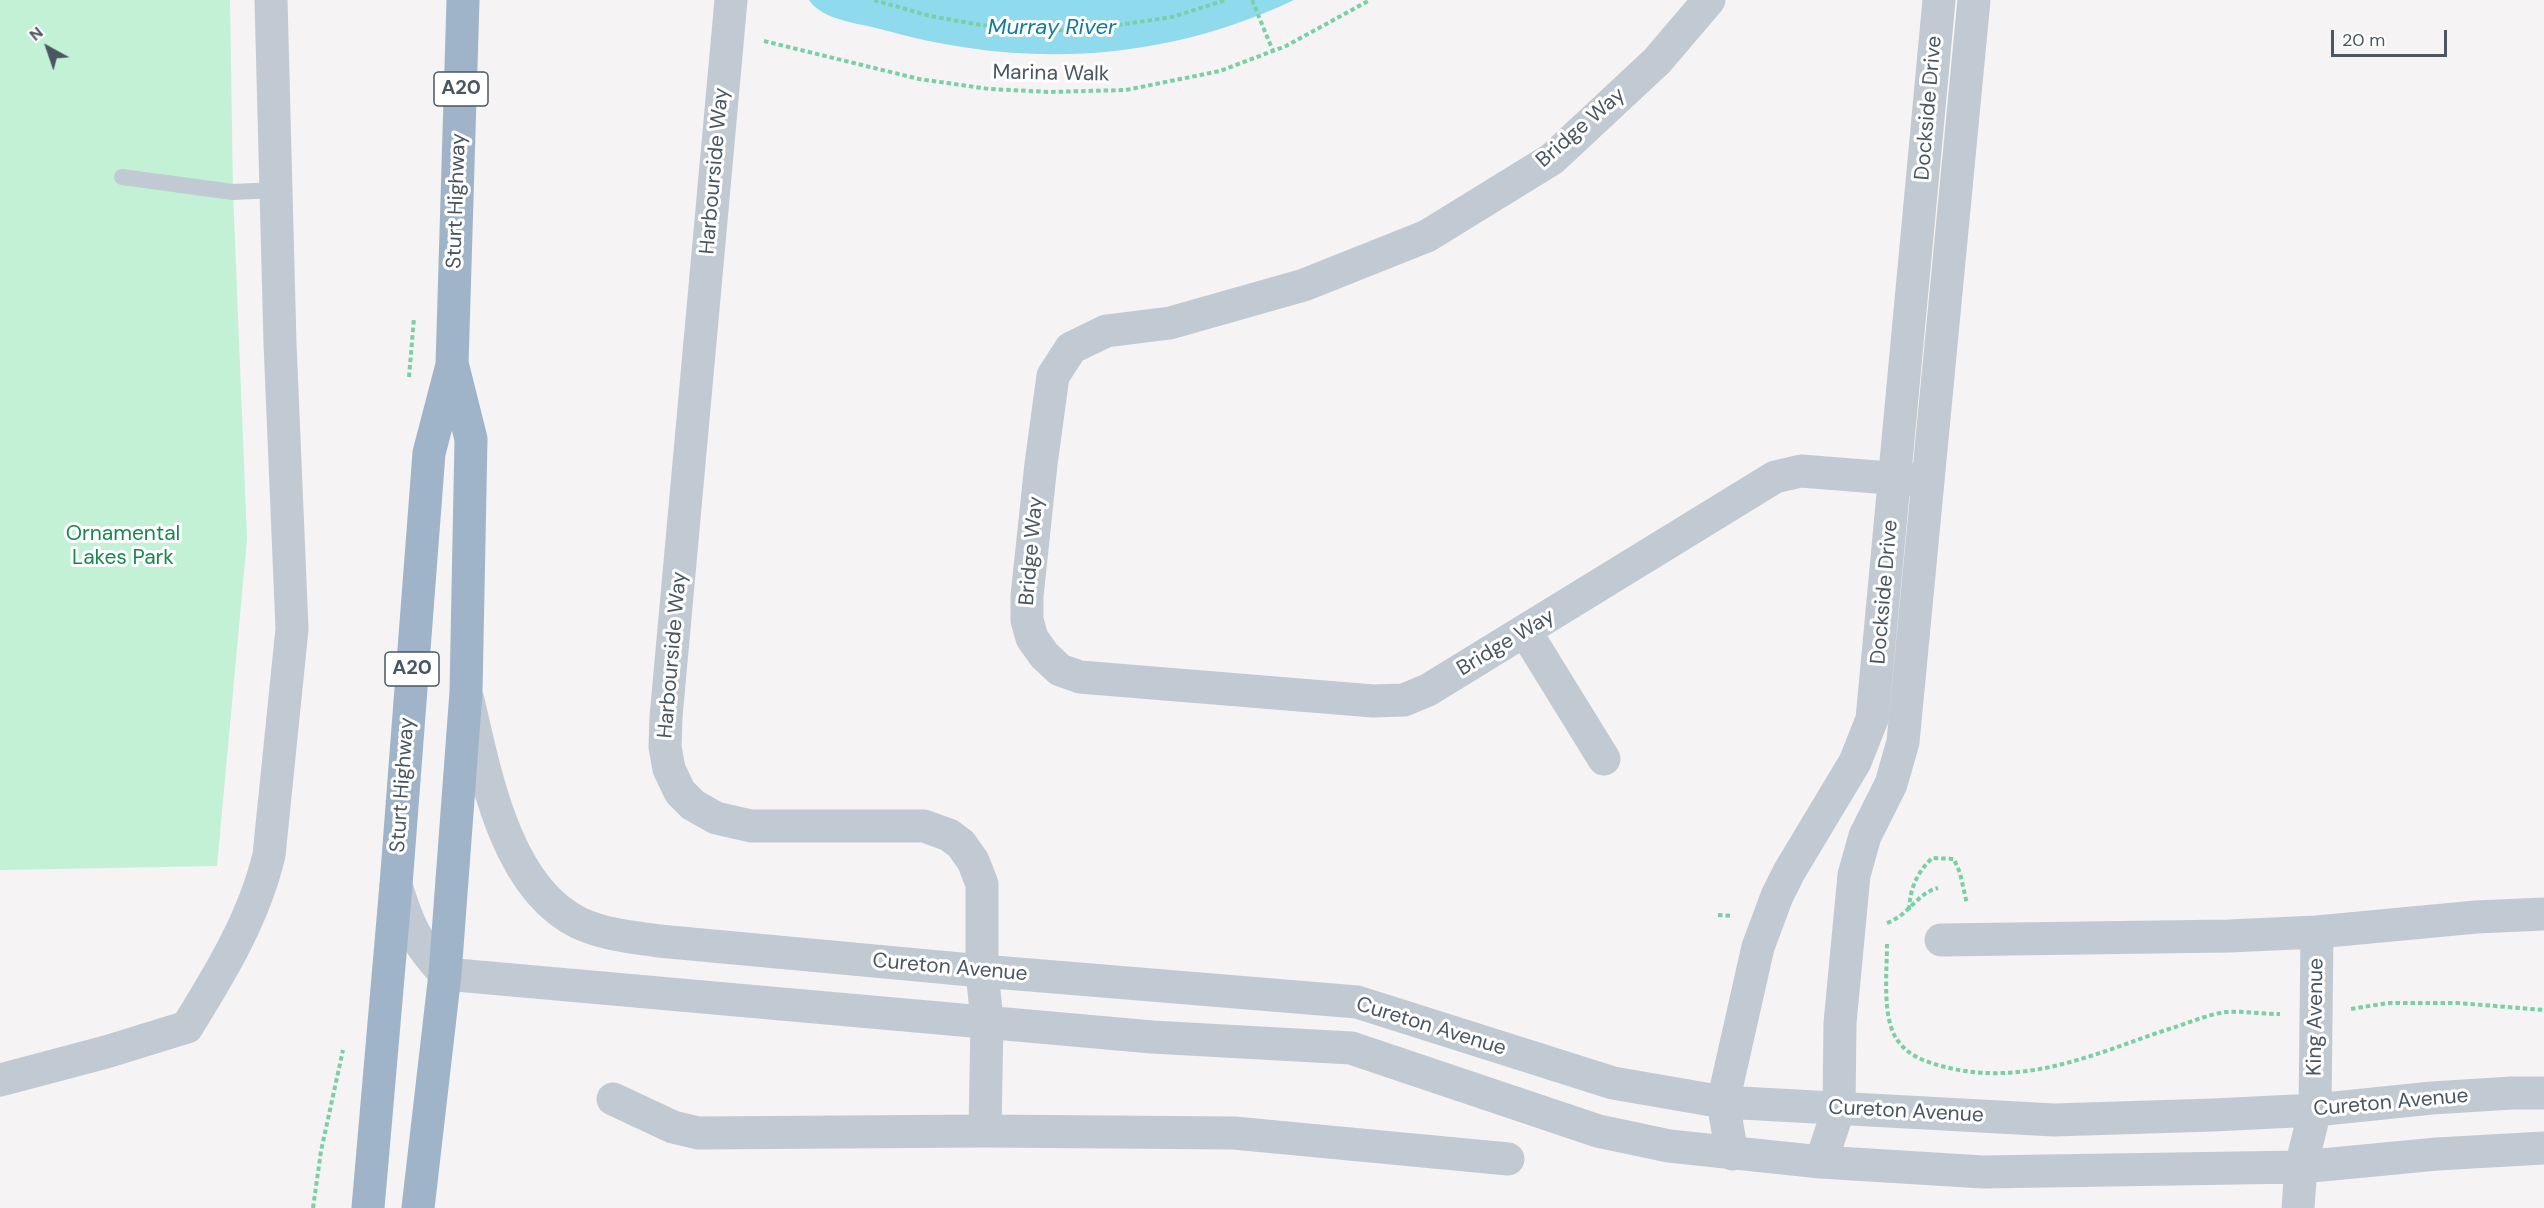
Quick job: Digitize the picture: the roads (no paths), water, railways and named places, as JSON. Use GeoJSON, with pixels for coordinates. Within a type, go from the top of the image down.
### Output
{"type":"FeatureCollection","features":[{"type":"Feature","properties":{"kind":"highway","name":"Sturt Highway"},"geometry":{"type":"LineString","coordinates":[[368,1208],[396,885],[429,453],[452,365],[463,0]]}},
{"type":"Feature","properties":{"kind":"highway","name":"Sturt Highway"},"geometry":{"type":"LineString","coordinates":[[418,1208],[445,974],[466,692],[471,439],[452,365]]}},
{"type":"Feature","properties":{"kind":"street"},"geometry":{"type":"LineString","coordinates":[[0,1080],[106,1052],[187,1027],[247,924],[261,888],[269,855],[292,629],[280,344],[271,0]]}},
{"type":"Feature","properties":{"kind":"street","name":"Harbourside Way"},"geometry":{"type":"LineString","coordinates":[[731,0],[666,717],[665,747],[669,769],[680,792],[693,805],[716,819],[751,826],[913,825],[933,828],[955,839],[970,856],[982,884],[982,971],[987,1021],[985,1131]]}},
{"type":"Feature","properties":{"kind":"street","name":"Bridge Way"},"geometry":{"type":"LineString","coordinates":[[1708,0],[1657,61],[1552,159],[1427,236],[1304,285],[1170,322],[1106,331],[1071,348],[1053,375],[1041,464],[1027,596],[1027,620],[1032,638],[1044,655],[1060,670],[1080,676],[1395,701],[1428,690],[1775,477],[1801,471],[1911,480]]}},
{"type":"Feature","properties":{"kind":"street","name":"Dockside Drive"},"geometry":{"type":"LineString","coordinates":[[1821,1162],[1839,1108],[1840,1023],[1854,875],[1866,836],[1891,784],[1902,742],[1911,480],[1939,0]]}},
{"type":"Feature","properties":{"kind":"street","name":"Dockside Drive"},"geometry":{"type":"LineString","coordinates":[[1732,1154],[1723,1102],[1751,973],[1768,918],[1789,872],[1855,762],[1869,730],[1911,480],[1974,0]]}},
{"type":"Feature","properties":{"kind":"street"},"geometry":{"type":"LineString","coordinates":[[1526,631],[1604,759]]}},
{"type":"Feature","properties":{"kind":"street","name":"Cureton Avenue"},"geometry":{"type":"LineString","coordinates":[[466,692],[493,800],[514,849],[542,892],[558,909],[578,922],[604,932],[659,941],[1357,1002],[1613,1083],[1723,1102],[2043,1120],[2202,1116],[2315,1110],[2432,1098],[2544,1093]]}},
{"type":"Feature","properties":{"kind":"street"},"geometry":{"type":"LineString","coordinates":[[396,885],[410,928],[445,974]]}},
{"type":"Feature","properties":{"kind":"street"},"geometry":{"type":"LineString","coordinates":[[1941,940],[2153,939],[2317,932],[2445,919],[2544,914]]}},
{"type":"Feature","properties":{"kind":"street","name":"King Avenue"},"geometry":{"type":"LineString","coordinates":[[2298,1208],[2301,1167],[2315,1110],[2317,932]]}},
{"type":"Feature","properties":{"kind":"street","name":"Cureton Avenue"},"geometry":{"type":"LineString","coordinates":[[445,974],[1152,1037],[1351,1048],[1598,1131],[1669,1146],[1821,1162],[1983,1172],[2301,1167],[2438,1154],[2544,1148]]}},
{"type":"Feature","properties":{"kind":"street"},"geometry":{"type":"LineString","coordinates":[[612,1099],[673,1127],[698,1133],[985,1131],[1234,1133],[1508,1159]]}},
{"type":"Feature","properties":{"kind":"lane"},"geometry":{"type":"LineString","coordinates":[[122,177],[232,192],[276,190]]}},
{"type":"Feature","properties":{"kind":"water","name":"Murray River"},"geometry":{"type":"Polygon","coordinates":[[[809,0],[1294,0],[1244,21],[1193,37],[1141,47],[1090,53],[1038,54],[985,50],[933,42],[841,20],[822,12],[809,0]]]}},
{"type":"Feature","properties":{"kind":"park label","name":"Ornamental Lakes Park"},"geometry":{"type":"Point","coordinates":[123,546]}}]}
